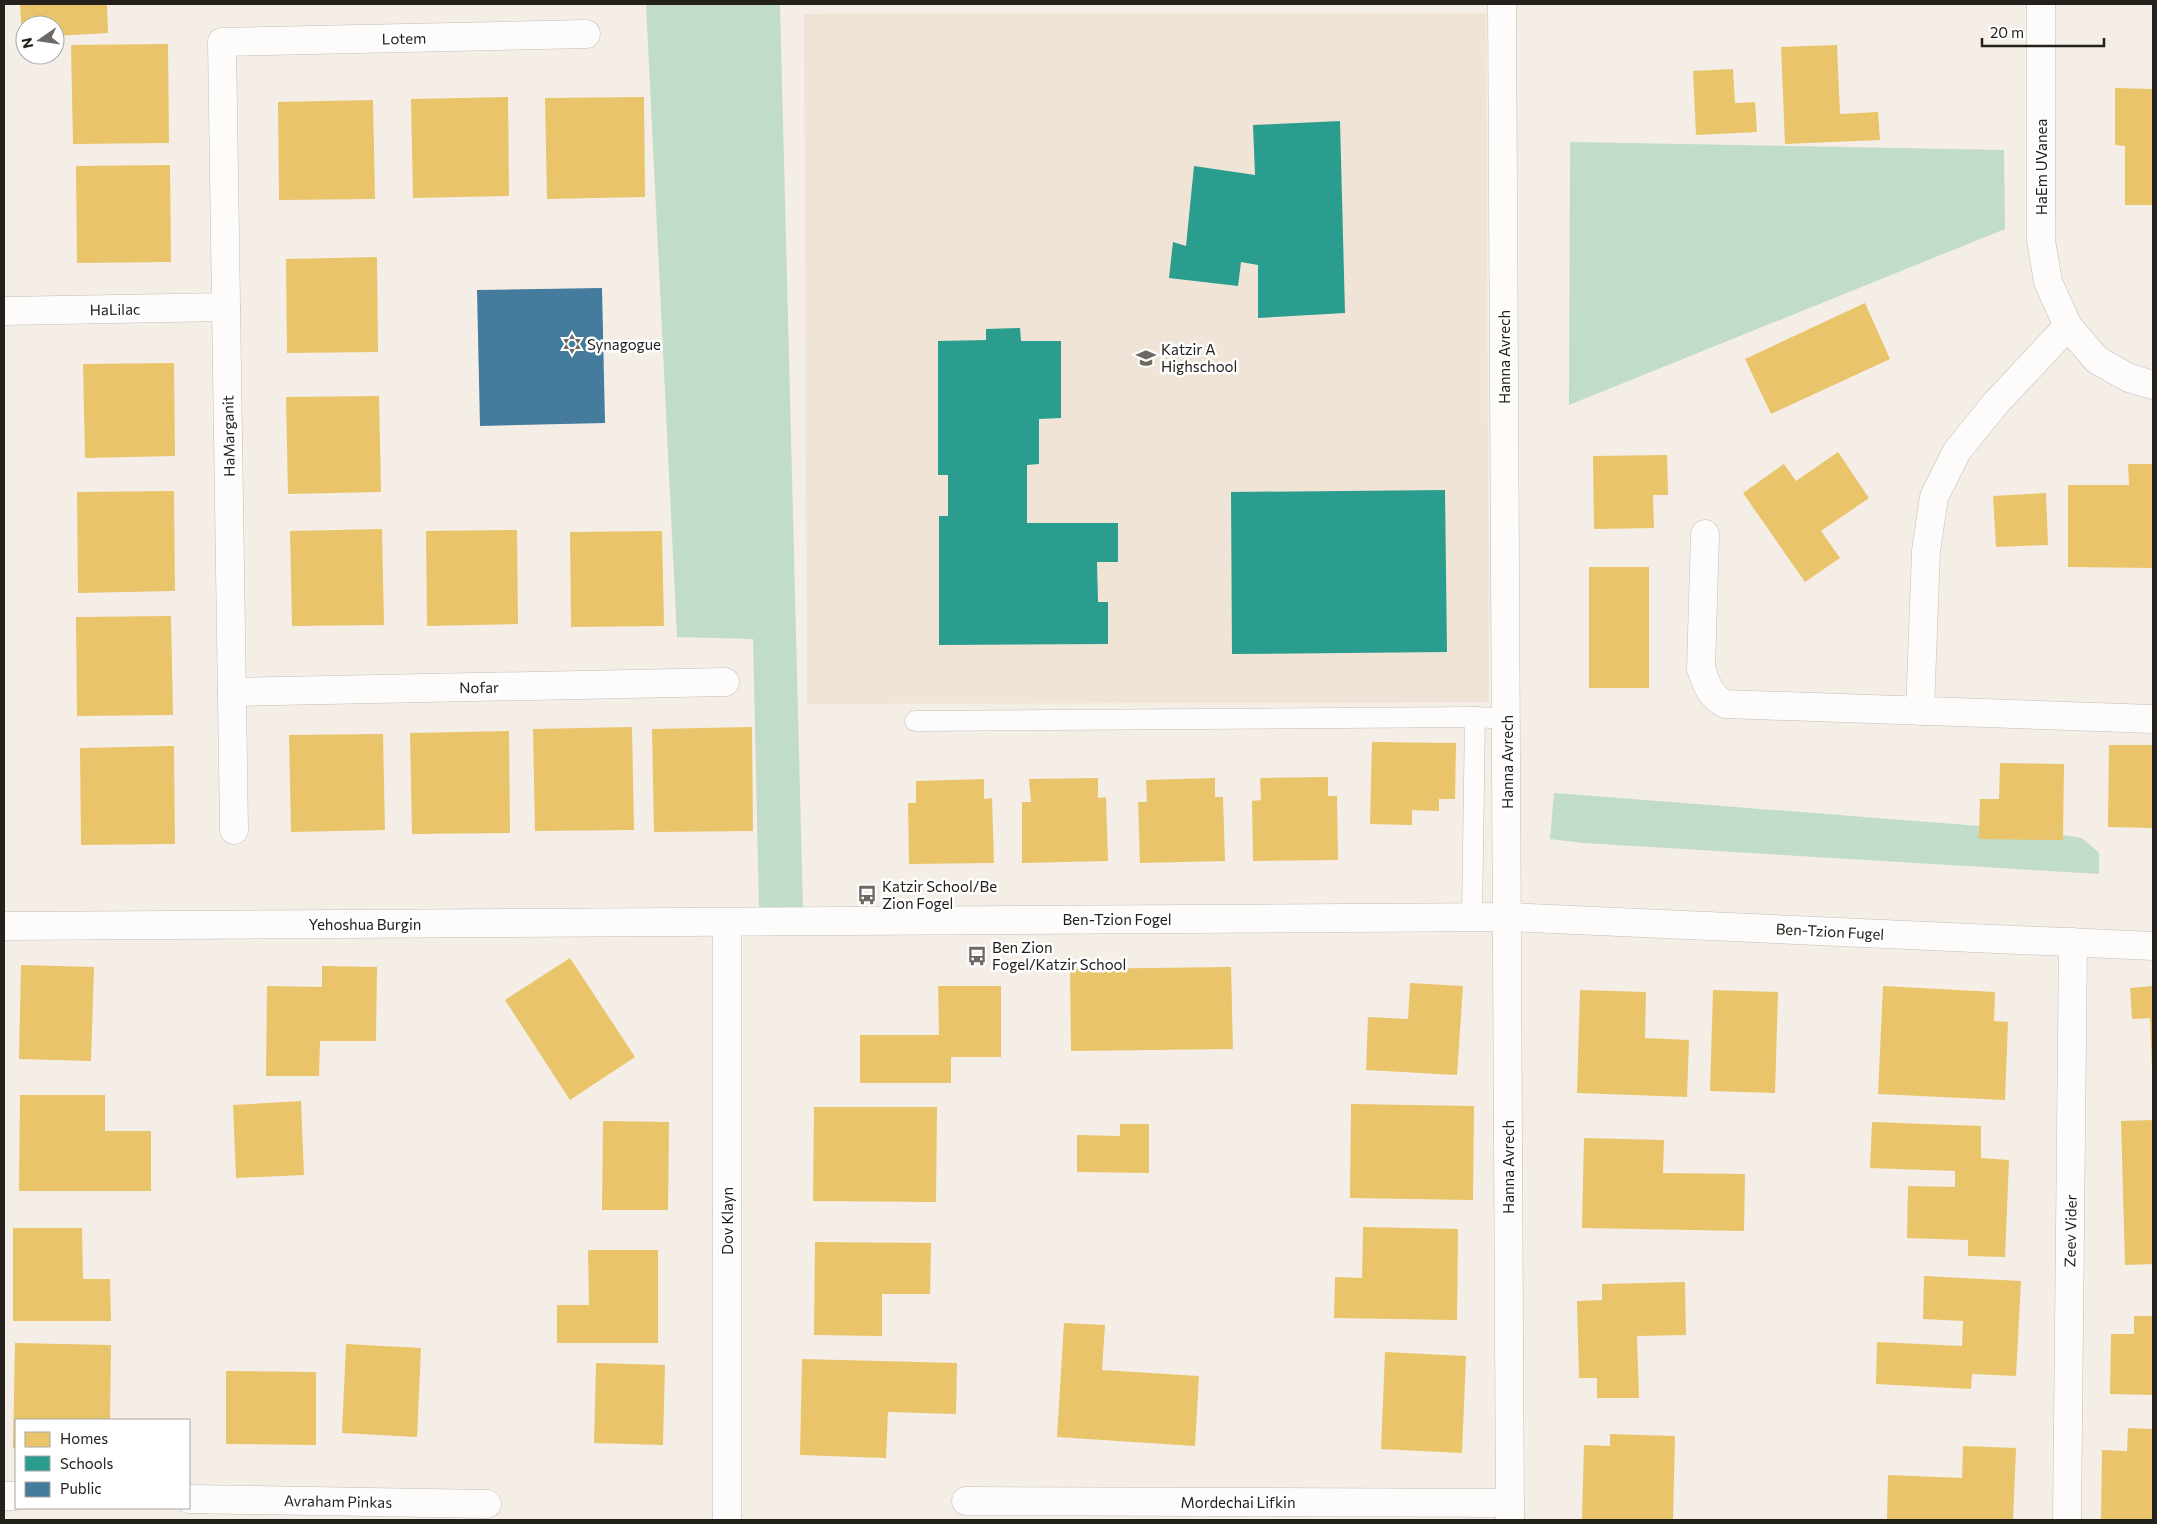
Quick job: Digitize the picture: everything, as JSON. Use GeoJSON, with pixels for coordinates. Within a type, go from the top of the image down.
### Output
{"type":"FeatureCollection","features":[{"type":"Feature","properties":{"kind":"street","name":"Hanna Avrech"},"geometry":{"type":"LineString","coordinates":[[1502,4],[1510,1512]]}},
{"type":"Feature","properties":{"kind":"street","name":"HaEm UVanea"},"geometry":{"type":"LineString","coordinates":[[2041,4],[2041,240],[2048,282],[2068,326],[2097,360],[2129,378],[2153,385]]}},
{"type":"Feature","properties":{"kind":"street","name":"Lotem"},"geometry":{"type":"LineString","coordinates":[[222,42],[586,34]]}},
{"type":"Feature","properties":{"kind":"street","name":"HaMarganit"},"geometry":{"type":"LineString","coordinates":[[222,42],[234,830]]}},
{"type":"Feature","properties":{"kind":"street","name":"HaLilac"},"geometry":{"type":"LineString","coordinates":[[4,312],[226,307]]}},
{"type":"Feature","properties":{"kind":"street"},"geometry":{"type":"LineString","coordinates":[[1920,711],[1926,551],[1934,497],[1957,451],[1995,404],[2068,326]]}},
{"type":"Feature","properties":{"kind":"street"},"geometry":{"type":"LineString","coordinates":[[1704,534],[1701,668],[1706,685],[1716,699],[1725,704],[2153,719]]}},
{"type":"Feature","properties":{"kind":"street","name":"Nofar"},"geometry":{"type":"LineString","coordinates":[[232,692],[725,682]]}},
{"type":"Feature","properties":{"kind":"street","name":"Ben-Tzion Fogel"},"geometry":{"type":"LineString","coordinates":[[727,923],[793,920],[1507,916]]}},
{"type":"Feature","properties":{"kind":"street","name":"Ben-Tzion Fugel"},"geometry":{"type":"LineString","coordinates":[[1507,916],[2153,946]]}},
{"type":"Feature","properties":{"kind":"street","name":"Yehoshua Burgin"},"geometry":{"type":"LineString","coordinates":[[4,926],[727,923]]}},
{"type":"Feature","properties":{"kind":"street","name":"Dov Klayn"},"geometry":{"type":"LineString","coordinates":[[727,923],[727,1520]]}},
{"type":"Feature","properties":{"kind":"street","name":"Zeev Vider"},"geometry":{"type":"LineString","coordinates":[[2067,1520],[2073,942]]}},
{"type":"Feature","properties":{"kind":"street","name":"Avraham Pinkas"},"geometry":{"type":"LineString","coordinates":[[190,1499],[487,1504]]}},
{"type":"Feature","properties":{"kind":"street","name":"Mordechai Lifkin"},"geometry":{"type":"LineString","coordinates":[[966,1502],[1510,1512]]}},
{"type":"Feature","properties":{"kind":"lane"},"geometry":{"type":"LineString","coordinates":[[916,721],[1475,717],[1507,719]]}},
{"type":"Feature","properties":{"kind":"lane"},"geometry":{"type":"LineString","coordinates":[[1472,917],[1475,717]]}},
{"type":"Feature","properties":{"kind":"shaded area","name":"Katzir A Highschool"},"geometry":{"type":"Polygon","coordinates":[[[1486,13],[1489,702],[807,704],[804,14],[1486,13]]]}},
{"type":"Feature","properties":{"kind":"green space"},"geometry":{"type":"Polygon","coordinates":[[[646,4],[780,4],[803,910],[759,908],[753,639],[677,637],[646,4]]]}},
{"type":"Feature","properties":{"kind":"green space"},"geometry":{"type":"Polygon","coordinates":[[[1570,142],[2004,150],[2005,229],[1569,405],[1570,142]]]}},
{"type":"Feature","properties":{"kind":"green space"},"geometry":{"type":"Polygon","coordinates":[[[1554,793],[2032,830],[2082,838],[2099,853],[2099,874],[1584,843],[1550,839],[1554,793]]]}},
{"type":"Feature","properties":{"kind":"building: Homes"},"geometry":{"type":"Polygon","coordinates":[[[20,4],[107,4],[108,33],[65,35],[65,15],[21,15],[20,4]]]}},
{"type":"Feature","properties":{"kind":"building: Homes"},"geometry":{"type":"Polygon","coordinates":[[[168,44],[169,143],[73,144],[71,45],[168,44]]]}},
{"type":"Feature","properties":{"kind":"building: Homes"},"geometry":{"type":"Polygon","coordinates":[[[1837,45],[1840,114],[1878,112],[1880,140],[1785,144],[1781,47],[1837,45]]]}},
{"type":"Feature","properties":{"kind":"building: Homes"},"geometry":{"type":"Polygon","coordinates":[[[1733,69],[1735,103],[1755,102],[1757,132],[1696,135],[1693,71],[1733,69]]]}},
{"type":"Feature","properties":{"kind":"building: Homes"},"geometry":{"type":"Polygon","coordinates":[[[2115,88],[2153,89],[2153,205],[2125,205],[2125,146],[2115,145],[2115,88]]]}},
{"type":"Feature","properties":{"kind":"building: Homes"},"geometry":{"type":"Polygon","coordinates":[[[508,97],[509,196],[413,198],[411,99],[508,97]]]}},
{"type":"Feature","properties":{"kind":"building: Homes"},"geometry":{"type":"Polygon","coordinates":[[[644,97],[645,197],[547,199],[545,98],[644,97]]]}},
{"type":"Feature","properties":{"kind":"building: Homes"},"geometry":{"type":"Polygon","coordinates":[[[373,100],[375,199],[279,200],[278,102],[373,100]]]}},
{"type":"Feature","properties":{"kind":"building: Homes"},"geometry":{"type":"Polygon","coordinates":[[[170,165],[171,262],[77,263],[76,166],[170,165]]]}},
{"type":"Feature","properties":{"kind":"building: Homes"},"geometry":{"type":"Polygon","coordinates":[[[377,257],[378,352],[287,353],[286,259],[377,257]]]}},
{"type":"Feature","properties":{"kind":"building: Homes"},"geometry":{"type":"Polygon","coordinates":[[[1865,303],[1890,359],[1771,414],[1745,359],[1865,303]]]}},
{"type":"Feature","properties":{"kind":"building: Homes"},"geometry":{"type":"Polygon","coordinates":[[[174,363],[175,456],[85,458],[83,364],[174,363]]]}},
{"type":"Feature","properties":{"kind":"building: Homes"},"geometry":{"type":"Polygon","coordinates":[[[379,396],[381,492],[288,494],[286,397],[379,396]]]}},
{"type":"Feature","properties":{"kind":"building: Homes"},"geometry":{"type":"Polygon","coordinates":[[[1838,452],[1869,498],[1821,531],[1840,558],[1805,582],[1743,493],[1784,464],[1796,481],[1838,452]]]}},
{"type":"Feature","properties":{"kind":"building: Homes"},"geometry":{"type":"Polygon","coordinates":[[[1667,455],[1668,495],[1653,495],[1654,528],[1594,529],[1593,456],[1667,455]]]}},
{"type":"Feature","properties":{"kind":"building: Homes"},"geometry":{"type":"Polygon","coordinates":[[[2128,464],[2153,464],[2153,568],[2068,567],[2068,485],[2129,485],[2128,464]]]}},
{"type":"Feature","properties":{"kind":"building: Homes"},"geometry":{"type":"Polygon","coordinates":[[[174,491],[175,591],[78,593],[77,492],[174,491]]]}},
{"type":"Feature","properties":{"kind":"building: Homes"},"geometry":{"type":"Polygon","coordinates":[[[2046,493],[2048,545],[1996,547],[1993,496],[2046,493]]]}},
{"type":"Feature","properties":{"kind":"building: Homes"},"geometry":{"type":"Polygon","coordinates":[[[382,529],[384,625],[292,626],[290,531],[382,529]]]}},
{"type":"Feature","properties":{"kind":"building: Homes"},"geometry":{"type":"Polygon","coordinates":[[[517,530],[518,624],[427,626],[426,531],[517,530]]]}},
{"type":"Feature","properties":{"kind":"building: Homes"},"geometry":{"type":"Polygon","coordinates":[[[662,531],[664,626],[571,627],[570,532],[662,531]]]}},
{"type":"Feature","properties":{"kind":"building: Homes"},"geometry":{"type":"Polygon","coordinates":[[[1589,567],[1649,567],[1649,688],[1589,688],[1589,567]]]}},
{"type":"Feature","properties":{"kind":"building: Homes"},"geometry":{"type":"Polygon","coordinates":[[[171,616],[173,715],[77,716],[76,617],[171,616]]]}},
{"type":"Feature","properties":{"kind":"building: Homes"},"geometry":{"type":"Polygon","coordinates":[[[632,727],[634,830],[535,831],[533,729],[632,727]]]}},
{"type":"Feature","properties":{"kind":"building: Homes"},"geometry":{"type":"Polygon","coordinates":[[[752,727],[753,831],[654,832],[652,729],[752,727]]]}},
{"type":"Feature","properties":{"kind":"building: Homes"},"geometry":{"type":"Polygon","coordinates":[[[509,731],[510,833],[412,834],[410,733],[509,731]]]}},
{"type":"Feature","properties":{"kind":"building: Homes"},"geometry":{"type":"Polygon","coordinates":[[[383,734],[385,830],[291,832],[289,735],[383,734]]]}},
{"type":"Feature","properties":{"kind":"building: Homes"},"geometry":{"type":"Polygon","coordinates":[[[1372,742],[1456,743],[1455,799],[1439,799],[1439,811],[1412,810],[1412,825],[1370,824],[1372,742]]]}},
{"type":"Feature","properties":{"kind":"building: Homes"},"geometry":{"type":"Polygon","coordinates":[[[2109,745],[2153,745],[2153,828],[2108,827],[2109,745]]]}},
{"type":"Feature","properties":{"kind":"building: Homes"},"geometry":{"type":"Polygon","coordinates":[[[174,746],[175,844],[81,845],[80,748],[174,746]]]}},
{"type":"Feature","properties":{"kind":"building: Homes"},"geometry":{"type":"Polygon","coordinates":[[[2000,763],[2064,764],[2063,840],[1979,839],[1980,799],[1999,799],[2000,763]]]}},
{"type":"Feature","properties":{"kind":"building: Homes"},"geometry":{"type":"Polygon","coordinates":[[[1328,777],[1328,796],[1337,796],[1338,860],[1253,861],[1252,801],[1261,800],[1260,778],[1328,777]]]}},
{"type":"Feature","properties":{"kind":"building: Homes"},"geometry":{"type":"Polygon","coordinates":[[[1098,778],[1098,798],[1106,797],[1108,861],[1022,863],[1022,802],[1031,802],[1029,779],[1098,778]]]}},
{"type":"Feature","properties":{"kind":"building: Homes"},"geometry":{"type":"Polygon","coordinates":[[[1215,778],[1215,797],[1223,797],[1225,861],[1140,863],[1138,802],[1147,802],[1146,780],[1215,778]]]}},
{"type":"Feature","properties":{"kind":"building: Homes"},"geometry":{"type":"Polygon","coordinates":[[[984,779],[984,799],[992,798],[994,863],[909,864],[908,803],[916,803],[916,781],[984,779]]]}},
{"type":"Feature","properties":{"kind":"building: Homes"},"geometry":{"type":"Polygon","coordinates":[[[570,958],[635,1057],[570,1100],[505,1000],[570,958]]]}},
{"type":"Feature","properties":{"kind":"building: Homes"},"geometry":{"type":"Polygon","coordinates":[[[21,965],[94,967],[91,1061],[19,1059],[21,965]]]}},
{"type":"Feature","properties":{"kind":"building: Homes"},"geometry":{"type":"Polygon","coordinates":[[[322,966],[377,967],[376,1041],[320,1041],[319,1076],[266,1076],[267,986],[322,987],[322,966]]]}},
{"type":"Feature","properties":{"kind":"building: Homes"},"geometry":{"type":"Polygon","coordinates":[[[1231,967],[1233,1049],[1071,1051],[1070,969],[1231,967]]]}},
{"type":"Feature","properties":{"kind":"building: Homes"},"geometry":{"type":"Polygon","coordinates":[[[1410,983],[1463,986],[1457,1075],[1366,1070],[1368,1017],[1408,1019],[1410,983]]]}},
{"type":"Feature","properties":{"kind":"building: Homes"},"geometry":{"type":"Polygon","coordinates":[[[938,986],[1001,986],[1001,1057],[951,1057],[951,1083],[860,1083],[860,1035],[939,1035],[938,986]]]}},
{"type":"Feature","properties":{"kind":"building: Homes"},"geometry":{"type":"Polygon","coordinates":[[[1883,986],[1995,992],[1994,1021],[2008,1022],[2005,1100],[1878,1094],[1883,986]]]}},
{"type":"Feature","properties":{"kind":"building: Homes"},"geometry":{"type":"Polygon","coordinates":[[[2153,986],[2152,1068],[2150,1018],[2132,1019],[2130,988],[2153,986]]]}},
{"type":"Feature","properties":{"kind":"building: Homes"},"geometry":{"type":"Polygon","coordinates":[[[1580,990],[1646,992],[1645,1038],[1689,1040],[1687,1097],[1577,1093],[1580,990]]]}},
{"type":"Feature","properties":{"kind":"building: Homes"},"geometry":{"type":"Polygon","coordinates":[[[1713,990],[1778,992],[1775,1093],[1710,1091],[1713,990]]]}},
{"type":"Feature","properties":{"kind":"building: Homes"},"geometry":{"type":"Polygon","coordinates":[[[20,1095],[105,1095],[105,1131],[151,1131],[151,1191],[19,1191],[20,1095]]]}},
{"type":"Feature","properties":{"kind":"building: Homes"},"geometry":{"type":"Polygon","coordinates":[[[301,1101],[304,1175],[236,1178],[233,1105],[301,1101]]]}},
{"type":"Feature","properties":{"kind":"building: Homes"},"geometry":{"type":"Polygon","coordinates":[[[1351,1104],[1474,1106],[1473,1200],[1350,1198],[1351,1104]]]}},
{"type":"Feature","properties":{"kind":"building: Homes"},"geometry":{"type":"Polygon","coordinates":[[[814,1107],[937,1107],[936,1202],[813,1201],[814,1107]]]}},
{"type":"Feature","properties":{"kind":"building: Homes"},"geometry":{"type":"Polygon","coordinates":[[[2153,1120],[2153,1264],[2125,1265],[2121,1121],[2153,1120]]]}},
{"type":"Feature","properties":{"kind":"building: Homes"},"geometry":{"type":"Polygon","coordinates":[[[603,1121],[669,1122],[668,1210],[602,1210],[603,1121]]]}},
{"type":"Feature","properties":{"kind":"building: Homes"},"geometry":{"type":"Polygon","coordinates":[[[1872,1122],[1981,1126],[1981,1158],[2009,1160],[2005,1257],[1968,1256],[1968,1240],[1907,1238],[1908,1186],[1955,1187],[1955,1171],[1870,1168],[1872,1122]]]}},
{"type":"Feature","properties":{"kind":"building: Homes"},"geometry":{"type":"Polygon","coordinates":[[[1120,1124],[1149,1124],[1149,1173],[1077,1172],[1077,1135],[1120,1136],[1120,1124]]]}},
{"type":"Feature","properties":{"kind":"building: Homes"},"geometry":{"type":"Polygon","coordinates":[[[1584,1138],[1664,1140],[1663,1173],[1745,1174],[1744,1231],[1582,1228],[1584,1138]]]}},
{"type":"Feature","properties":{"kind":"building: Homes"},"geometry":{"type":"Polygon","coordinates":[[[1363,1227],[1458,1229],[1457,1320],[1334,1318],[1335,1277],[1362,1278],[1363,1227]]]}},
{"type":"Feature","properties":{"kind":"building: Homes"},"geometry":{"type":"Polygon","coordinates":[[[13,1228],[82,1228],[83,1279],[110,1279],[111,1321],[13,1321],[13,1228]]]}},
{"type":"Feature","properties":{"kind":"building: Homes"},"geometry":{"type":"Polygon","coordinates":[[[815,1242],[931,1243],[930,1294],[882,1294],[882,1336],[814,1335],[815,1242]]]}},
{"type":"Feature","properties":{"kind":"building: Homes"},"geometry":{"type":"Polygon","coordinates":[[[588,1250],[658,1250],[658,1343],[557,1343],[557,1305],[589,1305],[588,1250]]]}},
{"type":"Feature","properties":{"kind":"building: Homes"},"geometry":{"type":"Polygon","coordinates":[[[1924,1276],[2021,1281],[2016,1376],[1972,1374],[1971,1389],[1876,1384],[1877,1342],[1962,1346],[1963,1321],[1923,1319],[1924,1276]]]}},
{"type":"Feature","properties":{"kind":"building: Homes"},"geometry":{"type":"Polygon","coordinates":[[[1685,1282],[1686,1335],[1637,1336],[1639,1398],[1597,1398],[1597,1378],[1579,1378],[1577,1301],[1602,1300],[1602,1284],[1685,1282]]]}},
{"type":"Feature","properties":{"kind":"building: Homes"},"geometry":{"type":"Polygon","coordinates":[[[2134,1316],[2153,1316],[2153,1395],[2110,1394],[2111,1334],[2134,1334],[2134,1316]]]}},
{"type":"Feature","properties":{"kind":"building: Homes"},"geometry":{"type":"Polygon","coordinates":[[[1064,1323],[1105,1325],[1102,1370],[1199,1376],[1195,1446],[1057,1437],[1064,1323]]]}},
{"type":"Feature","properties":{"kind":"building: Homes"},"geometry":{"type":"Polygon","coordinates":[[[15,1343],[111,1345],[110,1419],[15,1419],[15,1448],[13,1448],[15,1343]]]}},
{"type":"Feature","properties":{"kind":"building: Homes"},"geometry":{"type":"Polygon","coordinates":[[[346,1344],[421,1348],[417,1437],[342,1433],[346,1344]]]}},
{"type":"Feature","properties":{"kind":"building: Homes"},"geometry":{"type":"Polygon","coordinates":[[[1385,1352],[1466,1356],[1462,1453],[1381,1449],[1385,1352]]]}},
{"type":"Feature","properties":{"kind":"building: Homes"},"geometry":{"type":"Polygon","coordinates":[[[802,1359],[957,1363],[956,1414],[888,1412],[886,1458],[800,1455],[802,1359]]]}},
{"type":"Feature","properties":{"kind":"building: Homes"},"geometry":{"type":"Polygon","coordinates":[[[596,1363],[665,1365],[663,1445],[594,1443],[596,1363]]]}},
{"type":"Feature","properties":{"kind":"building: Homes"},"geometry":{"type":"Polygon","coordinates":[[[226,1371],[316,1372],[316,1445],[226,1444],[226,1371]]]}},
{"type":"Feature","properties":{"kind":"building: Homes"},"geometry":{"type":"Polygon","coordinates":[[[2128,1428],[2153,1429],[2153,1520],[2101,1520],[2102,1450],[2127,1451],[2128,1428]]]}},
{"type":"Feature","properties":{"kind":"building: Homes"},"geometry":{"type":"Polygon","coordinates":[[[1610,1434],[1675,1436],[1673,1520],[1582,1520],[1584,1445],[1610,1446],[1610,1434]]]}},
{"type":"Feature","properties":{"kind":"building: Homes"},"geometry":{"type":"Polygon","coordinates":[[[1963,1446],[2016,1448],[2013,1520],[1887,1520],[1888,1475],[1962,1478],[1963,1446]]]}},
{"type":"Feature","properties":{"kind":"building: Schools"},"geometry":{"type":"Polygon","coordinates":[[[1340,121],[1345,313],[1258,318],[1258,265],[1241,262],[1238,286],[1169,278],[1173,242],[1186,246],[1194,166],[1255,175],[1253,125],[1340,121]]]}},
{"type":"Feature","properties":{"kind":"building: Schools"},"geometry":{"type":"Polygon","coordinates":[[[1020,328],[1021,341],[1061,341],[1061,418],[1039,419],[1039,464],[1027,465],[1027,523],[1118,523],[1118,562],[1097,562],[1098,602],[1108,602],[1108,644],[939,645],[939,516],[948,516],[948,475],[938,475],[938,341],[986,340],[986,329],[1020,328]]]}},
{"type":"Feature","properties":{"kind":"building: Schools"},"geometry":{"type":"Polygon","coordinates":[[[1445,490],[1447,652],[1232,654],[1231,492],[1445,490]]]}},
{"type":"Feature","properties":{"kind":"building: Public"},"geometry":{"type":"Polygon","coordinates":[[[602,288],[605,423],[480,426],[477,290],[602,288]]]}},
{"type":"Feature","properties":{"kind":"place","name":"Synagogue"},"geometry":{"type":"Point","coordinates":[572,344]}},
{"type":"Feature","properties":{"kind":"place","name":"Katzir A Highschool"},"geometry":{"type":"Point","coordinates":[1146,358]}},
{"type":"Feature","properties":{"kind":"place","name":"Katzir School/Be Zion Fogel"},"geometry":{"type":"Point","coordinates":[867,895]}},
{"type":"Feature","properties":{"kind":"place","name":"Ben Zion Fogel/Katzir School"},"geometry":{"type":"Point","coordinates":[977,956]}}]}
